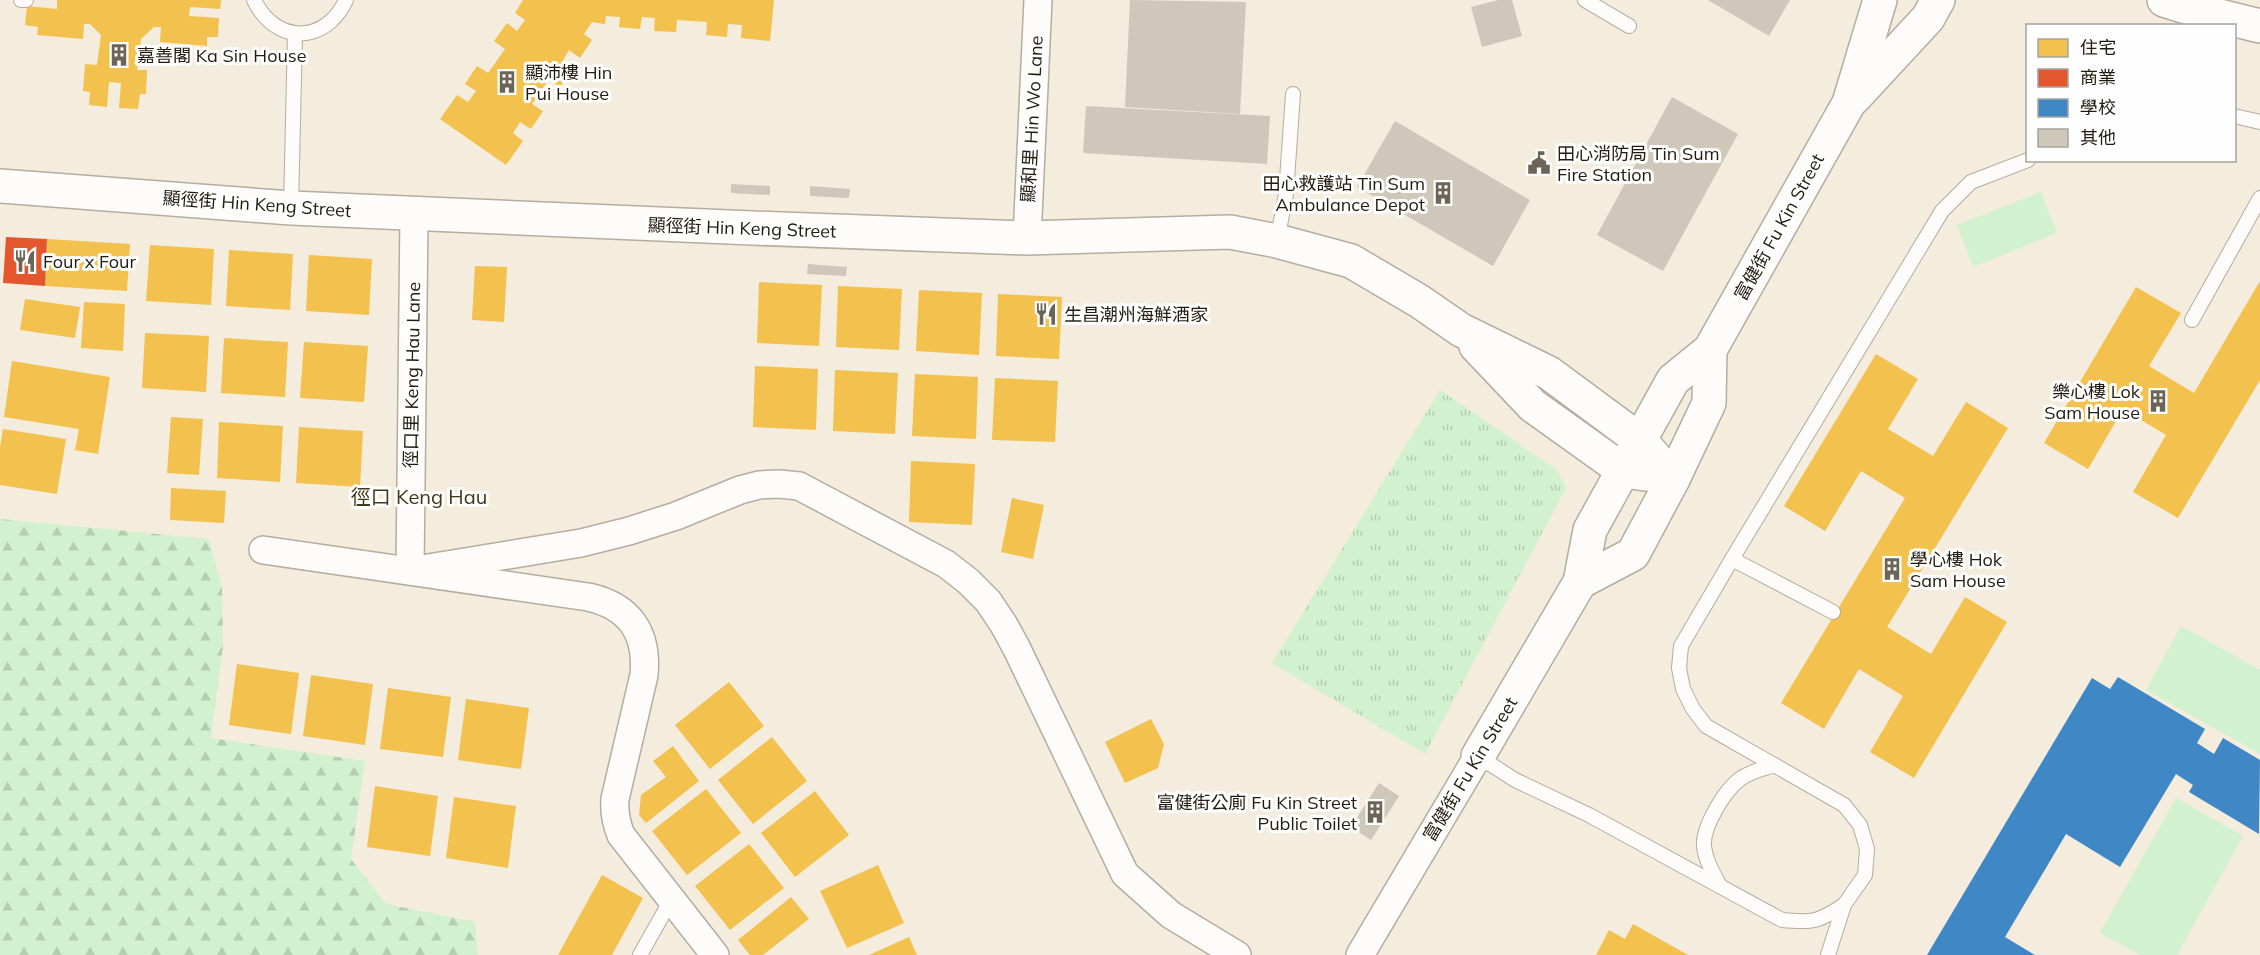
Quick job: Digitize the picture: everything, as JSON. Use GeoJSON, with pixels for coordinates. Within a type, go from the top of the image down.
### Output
{"type":"FeatureCollection","features":[{"type":"Feature","properties":{"kind":"street","name":"顯和里 Hin Wo Lane"},"geometry":{"type":"LineString","coordinates":[[1027,238],[1038,0]]}},
{"type":"Feature","properties":{"kind":"street","name":"富健街 Fu Kin Street"},"geometry":{"type":"LineString","coordinates":[[1360,955],[1580,582],[1590,530],[1673,380],[1710,350],[1849,103],[1880,0]]}},
{"type":"Feature","properties":{"kind":"street","name":"富健街 Fu Kin Street"},"geometry":{"type":"LineString","coordinates":[[1849,103],[1928,18],[1938,0]]}},
{"type":"Feature","properties":{"kind":"street"},"geometry":{"type":"LineString","coordinates":[[2164,0],[2260,26]]}},
{"type":"Feature","properties":{"kind":"street","name":"顯徑街 Hin Keng Street"},"geometry":{"type":"LineString","coordinates":[[0,186],[291,208],[1027,238],[1230,232],[1277,241],[1351,261],[1419,301],[1461,330],[1549,373],[1641,441],[1674,478]]}},
{"type":"Feature","properties":{"kind":"street","name":"徑口里 Keng Hau Lane"},"geometry":{"type":"LineString","coordinates":[[410,571],[414,214]]}},
{"type":"Feature","properties":{"kind":"street","name":"顯徑街 Hin Keng Street"},"geometry":{"type":"LineString","coordinates":[[1461,330],[1533,405],[1624,471],[1674,478]]}},
{"type":"Feature","properties":{"kind":"street","name":"富健街 Fu Kin Street"},"geometry":{"type":"LineString","coordinates":[[1580,582],[1633,554],[1674,478],[1709,404],[1710,350]]}},
{"type":"Feature","properties":{"kind":"street"},"geometry":{"type":"LineString","coordinates":[[410,571],[581,543],[676,516],[740,490],[759,485],[798,486],[946,564],[968,581],[988,602],[1004,625],[1017,650],[1125,874],[1171,915],[1237,955]]}},
{"type":"Feature","properties":{"kind":"street"},"geometry":{"type":"LineString","coordinates":[[263,550],[588,597],[605,601],[621,610],[633,623],[641,639],[645,657],[644,675],[615,799],[614,812],[621,835],[715,955]]}},
{"type":"Feature","properties":{"kind":"lane"},"geometry":{"type":"LineString","coordinates":[[21,0],[26,0]]}},
{"type":"Feature","properties":{"kind":"lane"},"geometry":{"type":"LineString","coordinates":[[254,0],[260,13],[272,25],[286,32],[301,34],[316,31],[330,24],[346,0]]}},
{"type":"Feature","properties":{"kind":"lane"},"geometry":{"type":"LineString","coordinates":[[1585,0],[1629,26]]}},
{"type":"Feature","properties":{"kind":"lane"},"geometry":{"type":"LineString","coordinates":[[291,208],[295,33]]}},
{"type":"Feature","properties":{"kind":"lane"},"geometry":{"type":"LineString","coordinates":[[1277,241],[1286,195],[1293,94]]}},
{"type":"Feature","properties":{"kind":"lane"},"geometry":{"type":"LineString","coordinates":[[2236,116],[2260,122]]}},
{"type":"Feature","properties":{"kind":"lane"},"geometry":{"type":"LineString","coordinates":[[1828,955],[1844,905],[1865,875],[1867,849],[1860,825],[1844,805],[1706,726],[1693,709],[1683,689],[1679,668],[1681,646],[1942,211],[1971,182],[2026,161]]}},
{"type":"Feature","properties":{"kind":"lane"},"geometry":{"type":"LineString","coordinates":[[2192,320],[2260,198]]}},
{"type":"Feature","properties":{"kind":"lane"},"geometry":{"type":"LineString","coordinates":[[1732,559],[1833,612]]}},
{"type":"Feature","properties":{"kind":"lane"},"geometry":{"type":"LineString","coordinates":[[1478,756],[1515,780],[1589,815],[1782,920],[1803,922],[1823,919],[1844,905]]}},
{"type":"Feature","properties":{"kind":"lane"},"geometry":{"type":"LineString","coordinates":[[1720,886],[1709,867],[1704,846],[1705,830],[1729,789],[1741,778],[1775,765]]}},
{"type":"Feature","properties":{"kind":"lane"},"geometry":{"type":"LineString","coordinates":[[640,955],[671,900]]}},
{"type":"Feature","properties":{"kind":"green space"},"geometry":{"type":"Polygon","coordinates":[[[2041,192],[2057,233],[1973,267],[1957,225],[2041,192]]]}},
{"type":"Feature","properties":{"kind":"green space"},"geometry":{"type":"Polygon","coordinates":[[[1440,390],[1557,470],[1566,488],[1425,754],[1272,663],[1440,390]]]}},
{"type":"Feature","properties":{"kind":"green space"},"geometry":{"type":"Polygon","coordinates":[[[0,519],[209,539],[222,588],[223,646],[211,738],[365,761],[351,859],[386,904],[475,922],[478,955],[0,955],[0,519]]]}},
{"type":"Feature","properties":{"kind":"green space"},"geometry":{"type":"Polygon","coordinates":[[[2181,626],[2260,670],[2260,754],[2146,690],[2181,626]]]}},
{"type":"Feature","properties":{"kind":"green space"},"geometry":{"type":"Polygon","coordinates":[[[2176,798],[2243,836],[2177,955],[2140,955],[2100,933],[2176,798]]]}},
{"type":"Feature","properties":{"kind":"building: 住宅","name":"嘉善閣 Ka Sin House"},"geometry":{"type":"Polygon","coordinates":[[[57,0],[221,0],[220,9],[190,7],[189,16],[219,18],[218,37],[207,37],[207,46],[160,42],[161,27],[154,27],[141,39],[137,70],[147,70],[146,94],[140,94],[138,109],[119,108],[121,83],[109,82],[107,107],[89,105],[90,92],[83,91],[85,64],[97,65],[101,35],[90,24],[84,24],[83,39],[37,35],[38,27],[25,25],[27,6],[57,9],[57,0]]]}},
{"type":"Feature","properties":{"kind":"building: 住宅","name":"顯沛樓 Hin Pui House"},"geometry":{"type":"Polygon","coordinates":[[[523,0],[774,0],[770,41],[741,38],[742,25],[728,24],[727,37],[706,35],[707,22],[677,20],[676,32],[654,31],[655,18],[642,17],[640,29],[619,27],[620,17],[606,16],[605,24],[592,22],[584,34],[592,40],[580,58],[569,50],[562,62],[572,69],[560,87],[549,79],[532,104],[543,111],[531,129],[520,122],[513,133],[523,141],[506,165],[440,119],[457,95],[468,102],[476,91],[465,84],[477,66],[488,73],[505,49],[494,41],[507,23],[517,31],[525,20],[515,13],[523,0]]]}},
{"type":"Feature","properties":{"kind":"building: 住宅"},"geometry":{"type":"Polygon","coordinates":[[[47,239],[130,244],[127,291],[45,286],[47,239]]]}},
{"type":"Feature","properties":{"kind":"building: 住宅"},"geometry":{"type":"Polygon","coordinates":[[[150,245],[214,249],[211,305],[146,301],[150,245]]]}},
{"type":"Feature","properties":{"kind":"building: 住宅"},"geometry":{"type":"Polygon","coordinates":[[[229,250],[293,254],[290,310],[226,306],[229,250]]]}},
{"type":"Feature","properties":{"kind":"building: 住宅"},"geometry":{"type":"Polygon","coordinates":[[[309,255],[372,259],[369,315],[306,311],[309,255]]]}},
{"type":"Feature","properties":{"kind":"building: 住宅"},"geometry":{"type":"Polygon","coordinates":[[[475,266],[507,267],[504,322],[472,320],[475,266]]]}},
{"type":"Feature","properties":{"kind":"building: 住宅","name":"樂心樓 Lok Sam House"},"geometry":{"type":"Polygon","coordinates":[[[2260,281],[2260,380],[2178,518],[2133,492],[2166,435],[2123,409],[2088,469],[2044,443],[2136,287],[2181,313],[2149,366],[2194,393],[2260,281]]]}},
{"type":"Feature","properties":{"kind":"building: 住宅"},"geometry":{"type":"Polygon","coordinates":[[[759,282],[822,285],[819,346],[757,343],[759,282]]]}},
{"type":"Feature","properties":{"kind":"building: 住宅"},"geometry":{"type":"Polygon","coordinates":[[[838,286],[902,289],[899,350],[836,347],[838,286]]]}},
{"type":"Feature","properties":{"kind":"building: 住宅"},"geometry":{"type":"Polygon","coordinates":[[[919,290],[982,293],[979,355],[916,351],[919,290]]]}},
{"type":"Feature","properties":{"kind":"building: 住宅"},"geometry":{"type":"Polygon","coordinates":[[[998,294],[1062,297],[1059,359],[996,356],[998,294]]]}},
{"type":"Feature","properties":{"kind":"building: 住宅"},"geometry":{"type":"Polygon","coordinates":[[[25,299],[80,307],[75,338],[20,330],[25,299]]]}},
{"type":"Feature","properties":{"kind":"building: 住宅"},"geometry":{"type":"Polygon","coordinates":[[[84,302],[125,304],[123,351],[81,348],[84,302]]]}},
{"type":"Feature","properties":{"kind":"building: 住宅"},"geometry":{"type":"Polygon","coordinates":[[[145,333],[209,336],[206,392],[142,388],[145,333]]]}},
{"type":"Feature","properties":{"kind":"building: 住宅"},"geometry":{"type":"Polygon","coordinates":[[[224,338],[288,342],[285,397],[221,393],[224,338]]]}},
{"type":"Feature","properties":{"kind":"building: 住宅"},"geometry":{"type":"Polygon","coordinates":[[[304,342],[368,346],[364,402],[300,398],[304,342]]]}},
{"type":"Feature","properties":{"kind":"building: 住宅","name":"學心樓 Hok Sam House"},"geometry":{"type":"Polygon","coordinates":[[[1876,354],[1918,379],[1888,429],[1933,456],[1966,402],[2008,428],[1887,627],[1931,654],[1965,597],[2007,622],[1914,778],[1870,752],[1903,696],[1859,669],[1824,729],[1781,703],[1905,498],[1861,471],[1825,531],[1784,506],[1876,354]]]}},
{"type":"Feature","properties":{"kind":"building: 住宅"},"geometry":{"type":"Polygon","coordinates":[[[12,361],[110,377],[98,454],[75,450],[79,429],[4,417],[12,361]]]}},
{"type":"Feature","properties":{"kind":"building: 住宅"},"geometry":{"type":"Polygon","coordinates":[[[755,366],[818,369],[816,430],[753,427],[755,366]]]}},
{"type":"Feature","properties":{"kind":"building: 住宅"},"geometry":{"type":"Polygon","coordinates":[[[835,370],[898,373],[895,434],[833,431],[835,370]]]}},
{"type":"Feature","properties":{"kind":"building: 住宅"},"geometry":{"type":"Polygon","coordinates":[[[915,374],[978,377],[976,439],[912,436],[915,374]]]}},
{"type":"Feature","properties":{"kind":"building: 住宅"},"geometry":{"type":"Polygon","coordinates":[[[995,378],[1058,381],[1055,442],[992,440],[995,378]]]}},
{"type":"Feature","properties":{"kind":"building: 住宅"},"geometry":{"type":"Polygon","coordinates":[[[171,417],[203,419],[199,475],[167,473],[171,417]]]}},
{"type":"Feature","properties":{"kind":"building: 住宅"},"geometry":{"type":"Polygon","coordinates":[[[219,422],[283,426],[280,482],[217,478],[219,422]]]}},
{"type":"Feature","properties":{"kind":"building: 住宅"},"geometry":{"type":"Polygon","coordinates":[[[299,427],[363,431],[360,487],[296,483],[299,427]]]}},
{"type":"Feature","properties":{"kind":"building: 住宅"},"geometry":{"type":"Polygon","coordinates":[[[3,429],[66,439],[57,494],[0,485],[0,447],[3,429]]]}},
{"type":"Feature","properties":{"kind":"building: 住宅"},"geometry":{"type":"Polygon","coordinates":[[[911,461],[975,464],[972,525],[909,522],[911,461]]]}},
{"type":"Feature","properties":{"kind":"building: 住宅"},"geometry":{"type":"Polygon","coordinates":[[[171,488],[226,491],[224,523],[170,520],[171,488]]]}},
{"type":"Feature","properties":{"kind":"building: 住宅"},"geometry":{"type":"Polygon","coordinates":[[[1012,498],[1044,505],[1033,559],[1001,552],[1012,498]]]}},
{"type":"Feature","properties":{"kind":"building: 住宅"},"geometry":{"type":"Polygon","coordinates":[[[237,664],[299,673],[291,734],[229,725],[237,664]]]}},
{"type":"Feature","properties":{"kind":"building: 住宅"},"geometry":{"type":"Polygon","coordinates":[[[311,675],[373,684],[365,745],[303,736],[311,675]]]}},
{"type":"Feature","properties":{"kind":"building: 住宅"},"geometry":{"type":"Polygon","coordinates":[[[729,682],[764,726],[710,769],[675,725],[729,682]]]}},
{"type":"Feature","properties":{"kind":"building: 住宅"},"geometry":{"type":"Polygon","coordinates":[[[388,688],[451,697],[443,757],[380,749],[388,688]]]}},
{"type":"Feature","properties":{"kind":"building: 住宅"},"geometry":{"type":"Polygon","coordinates":[[[466,699],[529,708],[521,769],[458,760],[466,699]]]}},
{"type":"Feature","properties":{"kind":"building: 住宅"},"geometry":{"type":"Polygon","coordinates":[[[1151,719],[1164,744],[1158,768],[1125,783],[1105,742],[1151,719]]]}},
{"type":"Feature","properties":{"kind":"building: 住宅"},"geometry":{"type":"Polygon","coordinates":[[[772,737],[807,781],[753,824],[718,780],[772,737]]]}},
{"type":"Feature","properties":{"kind":"building: 住宅"},"geometry":{"type":"Polygon","coordinates":[[[673,746],[699,781],[646,823],[639,815],[641,795],[666,777],[653,761],[673,746]]]}},
{"type":"Feature","properties":{"kind":"building: 住宅"},"geometry":{"type":"Polygon","coordinates":[[[375,786],[438,796],[430,856],[367,847],[375,786]]]}},
{"type":"Feature","properties":{"kind":"building: 住宅"},"geometry":{"type":"Polygon","coordinates":[[[706,789],[741,833],[687,875],[652,831],[706,789]]]}},
{"type":"Feature","properties":{"kind":"building: 住宅"},"geometry":{"type":"Polygon","coordinates":[[[815,791],[849,835],[795,877],[761,833],[815,791]]]}},
{"type":"Feature","properties":{"kind":"building: 住宅"},"geometry":{"type":"Polygon","coordinates":[[[454,797],[516,806],[508,868],[446,858],[454,797]]]}},
{"type":"Feature","properties":{"kind":"building: 住宅"},"geometry":{"type":"Polygon","coordinates":[[[749,844],[784,888],[730,930],[695,886],[749,844]]]}},
{"type":"Feature","properties":{"kind":"building: 住宅"},"geometry":{"type":"Polygon","coordinates":[[[878,865],[904,923],[847,948],[820,891],[878,865]]]}},
{"type":"Feature","properties":{"kind":"building: 住宅"},"geometry":{"type":"Polygon","coordinates":[[[602,875],[643,898],[612,955],[558,955],[602,875]]]}},
{"type":"Feature","properties":{"kind":"building: 住宅"},"geometry":{"type":"Polygon","coordinates":[[[791,897],[809,919],[763,955],[750,955],[738,940],[791,897]]]}},
{"type":"Feature","properties":{"kind":"building: 住宅"},"geometry":{"type":"Polygon","coordinates":[[[1633,924],[1688,955],[1596,955],[1609,930],[1625,939],[1633,924]]]}},
{"type":"Feature","properties":{"kind":"building: 住宅"},"geometry":{"type":"Polygon","coordinates":[[[909,937],[917,955],[869,955],[909,937]]]}},
{"type":"Feature","properties":{"kind":"building: 商業","name":"Four x Four"},"geometry":{"type":"Polygon","coordinates":[[[6,237],[47,239],[45,286],[3,283],[6,237]]]}},
{"type":"Feature","properties":{"kind":"building: 學校"},"geometry":{"type":"Polygon","coordinates":[[[2118,677],[2205,729],[2197,743],[2214,754],[2223,738],[2260,760],[2259,834],[2189,792],[2193,785],[2176,774],[2120,867],[2066,834],[2005,937],[2035,955],[1927,955],[2092,678],[2110,689],[2118,677]]]}},
{"type":"Feature","properties":{"kind":"building: 其他"},"geometry":{"type":"Polygon","coordinates":[[[1130,0],[1246,2],[1240,114],[1125,107],[1130,0]]]}},
{"type":"Feature","properties":{"kind":"building: 其他"},"geometry":{"type":"Polygon","coordinates":[[[1498,0],[1512,0],[1522,36],[1482,47],[1471,7],[1498,0]]]}},
{"type":"Feature","properties":{"kind":"building: 其他"},"geometry":{"type":"Polygon","coordinates":[[[1708,0],[1790,0],[1769,36],[1708,0]]]}},
{"type":"Feature","properties":{"kind":"building: 其他"},"geometry":{"type":"Polygon","coordinates":[[[1672,97],[1738,134],[1663,271],[1597,235],[1672,97]]]}},
{"type":"Feature","properties":{"kind":"building: 其他"},"geometry":{"type":"Polygon","coordinates":[[[1086,106],[1270,116],[1267,164],[1083,153],[1086,106]]]}},
{"type":"Feature","properties":{"kind":"building: 其他","name":"田心救護站 Tin Sum Ambulance Depot"},"geometry":{"type":"Polygon","coordinates":[[[1395,121],[1530,200],[1493,266],[1357,187],[1395,121]]]}},
{"type":"Feature","properties":{"kind":"building: 其他"},"geometry":{"type":"Polygon","coordinates":[[[731,184],[770,186],[770,195],[731,193],[731,184]]]}},
{"type":"Feature","properties":{"kind":"building: 其他"},"geometry":{"type":"Polygon","coordinates":[[[810,186],[850,189],[849,198],[810,196],[810,186]]]}},
{"type":"Feature","properties":{"kind":"building: 其他"},"geometry":{"type":"Polygon","coordinates":[[[808,264],[847,267],[846,276],[807,274],[808,264]]]}},
{"type":"Feature","properties":{"kind":"building: 其他","name":"富健街公廁 Fu Kin Street Public Toilet"},"geometry":{"type":"Polygon","coordinates":[[[1379,783],[1399,796],[1371,840],[1351,827],[1379,783]]]}},
{"type":"Feature","properties":{"kind":"place","name":"嘉善閣 Ka Sin House"},"geometry":{"type":"Point","coordinates":[119,55]}},
{"type":"Feature","properties":{"kind":"place","name":"顯沛樓 Hin Pui House"},"geometry":{"type":"Point","coordinates":[507,82]}},
{"type":"Feature","properties":{"kind":"place","name":"田心消防局 Tin Sum Fire Station"},"geometry":{"type":"Point","coordinates":[1539,163]}},
{"type":"Feature","properties":{"kind":"place","name":"田心救護站 Tin Sum Ambulance Depot"},"geometry":{"type":"Point","coordinates":[1443,193]}},
{"type":"Feature","properties":{"kind":"place","name":"Four x Four"},"geometry":{"type":"Point","coordinates":[25,261]}},
{"type":"Feature","properties":{"kind":"place","name":"生昌潮州海鮮酒家"},"geometry":{"type":"Point","coordinates":[1046,314]}},
{"type":"Feature","properties":{"kind":"place","name":"樂心樓 Lok Sam House"},"geometry":{"type":"Point","coordinates":[2158,401]}},
{"type":"Feature","properties":{"kind":"place","name":"學心樓 Hok Sam House"},"geometry":{"type":"Point","coordinates":[1892,569]}},
{"type":"Feature","properties":{"kind":"place","name":"富健街公廁 Fu Kin Street Public Toilet"},"geometry":{"type":"Point","coordinates":[1375,812]}},
{"type":"Feature","properties":{"kind":"district","name":"徑口 Keng Hau"},"geometry":{"type":"Point","coordinates":[419,496]}}]}
